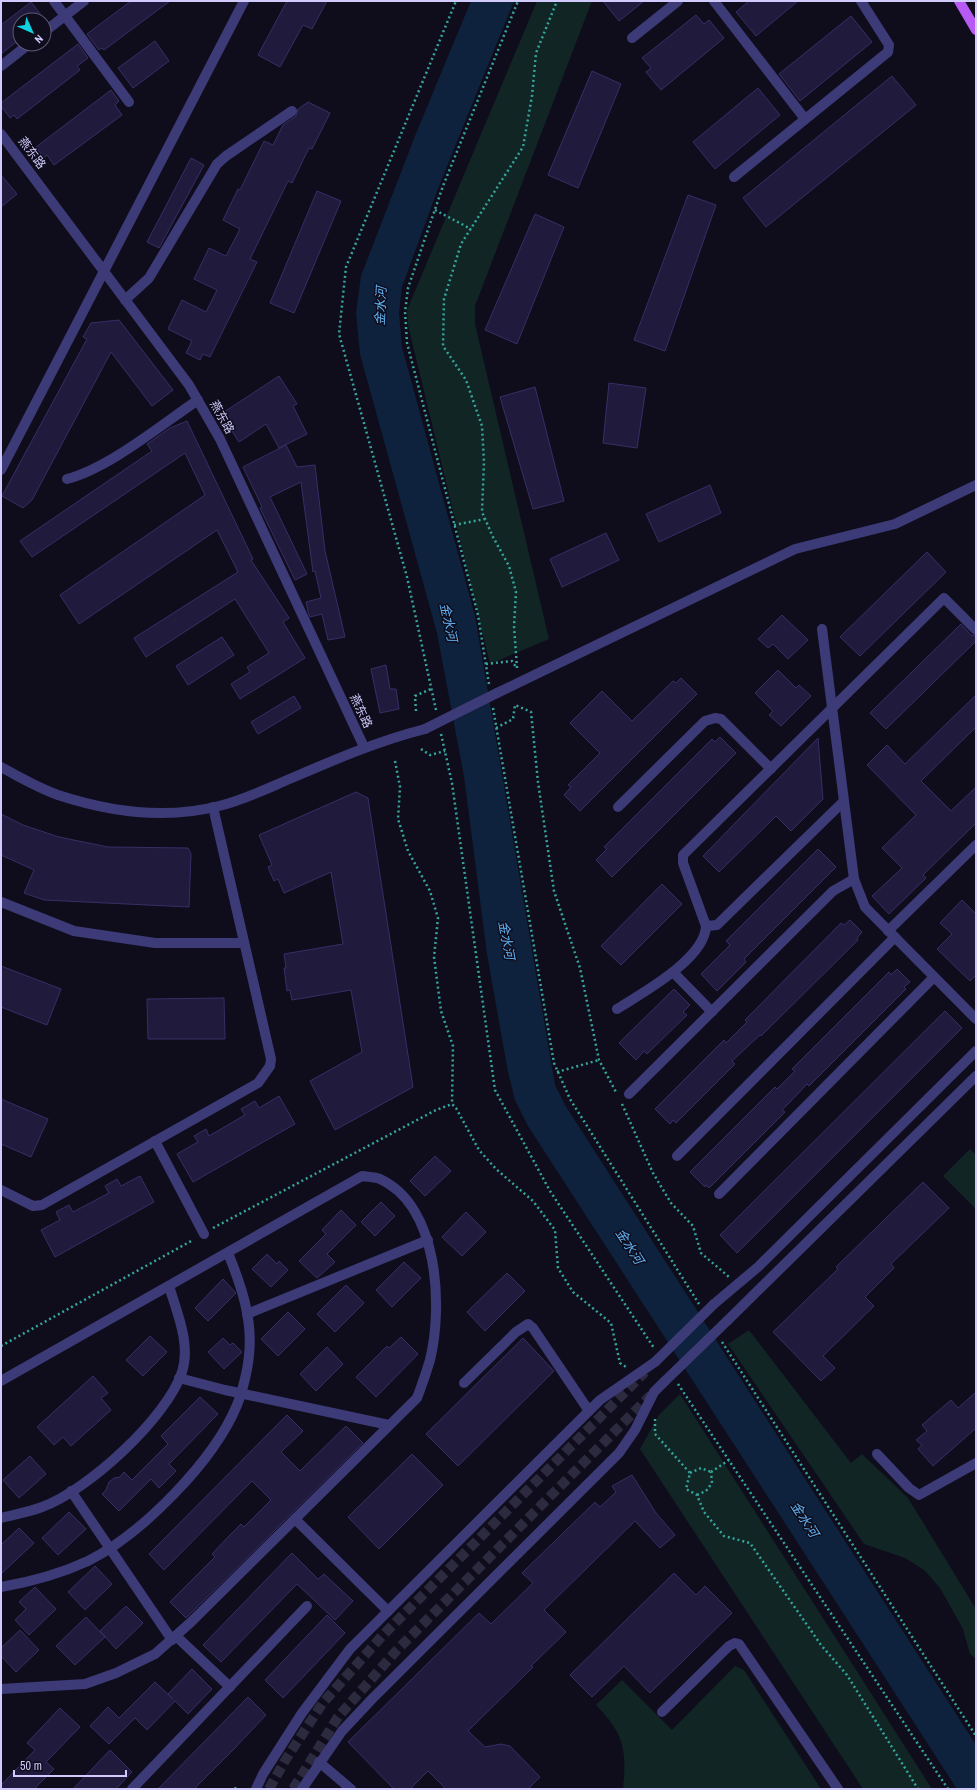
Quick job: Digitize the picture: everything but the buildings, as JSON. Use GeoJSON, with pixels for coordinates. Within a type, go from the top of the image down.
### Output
{"type":"FeatureCollection","features":[{"type":"Feature","properties":{"kind":"main road"},"geometry":{"type":"LineString","coordinates":[[959,1],[976,30]]}},
{"type":"Feature","properties":{"kind":"street"},"geometry":{"type":"LineString","coordinates":[[54,1],[129,102]]}},
{"type":"Feature","properties":{"kind":"street"},"geometry":{"type":"LineString","coordinates":[[52,26],[84,1]]}},
{"type":"Feature","properties":{"kind":"street"},"geometry":{"type":"LineString","coordinates":[[1,470],[244,1]]}},
{"type":"Feature","properties":{"kind":"street"},"geometry":{"type":"LineString","coordinates":[[632,38],[678,1]]}},
{"type":"Feature","properties":{"kind":"street"},"geometry":{"type":"LineString","coordinates":[[714,1],[805,119]]}},
{"type":"Feature","properties":{"kind":"street"},"geometry":{"type":"LineString","coordinates":[[734,177],[888,52],[889,45],[861,1]]}},
{"type":"Feature","properties":{"kind":"street"},"geometry":{"type":"LineString","coordinates":[[1,66],[19,52]]}},
{"type":"Feature","properties":{"kind":"street"},"geometry":{"type":"LineString","coordinates":[[125,300],[149,278],[217,164],[226,156],[292,111]]}},
{"type":"Feature","properties":{"kind":"street","name":"燕东路"},"geometry":{"type":"LineString","coordinates":[[1,134],[189,385],[198,400],[220,439],[364,747]]}},
{"type":"Feature","properties":{"kind":"street"},"geometry":{"type":"LineString","coordinates":[[67,479],[90,471],[112,459],[198,400]]}},
{"type":"Feature","properties":{"kind":"street"},"geometry":{"type":"LineString","coordinates":[[1,767],[57,794],[112,808],[144,813],[174,813],[213,807],[249,796],[364,747],[425,728],[795,549],[895,524],[976,485]]}},
{"type":"Feature","properties":{"kind":"street"},"geometry":{"type":"LineString","coordinates":[[617,1009],[679,968],[701,942],[706,933],[706,926],[683,863],[683,855],[944,598],[976,630]]}},
{"type":"Feature","properties":{"kind":"street"},"geometry":{"type":"LineString","coordinates":[[822,629],[854,879],[865,907],[976,1019]]}},
{"type":"Feature","properties":{"kind":"street"},"geometry":{"type":"LineString","coordinates":[[618,807],[705,721],[715,718],[721,719],[771,770]]}},
{"type":"Feature","properties":{"kind":"street"},"geometry":{"type":"LineString","coordinates":[[706,926],[717,925],[844,801]]}},
{"type":"Feature","properties":{"kind":"street"},"geometry":{"type":"LineString","coordinates":[[1,1190],[33,1206],[42,1204],[258,1083],[270,1066],[271,1059],[213,807]]}},
{"type":"Feature","properties":{"kind":"street"},"geometry":{"type":"LineString","coordinates":[[677,1156],[976,845]]}},
{"type":"Feature","properties":{"kind":"street"},"geometry":{"type":"LineString","coordinates":[[629,1094],[833,892],[854,879]]}},
{"type":"Feature","properties":{"kind":"street"},"geometry":{"type":"LineString","coordinates":[[1,902],[74,931],[155,943],[244,943]]}},
{"type":"Feature","properties":{"kind":"street"},"geometry":{"type":"LineString","coordinates":[[673,972],[712,1012]]}},
{"type":"Feature","properties":{"kind":"street"},"geometry":{"type":"LineString","coordinates":[[719,1194],[934,977]]}},
{"type":"Feature","properties":{"kind":"street"},"geometry":{"type":"LineString","coordinates":[[256,1789],[263,1774],[302,1713],[350,1649],[600,1400],[657,1358],[714,1304],[758,1267],[976,1052]]}},
{"type":"Feature","properties":{"kind":"street"},"geometry":{"type":"LineString","coordinates":[[302,1789],[319,1762],[342,1731],[372,1699],[619,1452],[635,1430],[654,1392],[976,1076]]}},
{"type":"Feature","properties":{"kind":"street"},"geometry":{"type":"LineString","coordinates":[[155,1141],[204,1234]]}},
{"type":"Feature","properties":{"kind":"street"},"geometry":{"type":"LineString","coordinates":[[1,1382],[362,1176],[380,1179],[400,1193],[412,1207],[422,1224],[428,1240],[432,1257],[436,1313],[430,1359],[417,1398],[174,1638],[155,1654],[85,1684],[1,1689]]}},
{"type":"Feature","properties":{"kind":"street"},"geometry":{"type":"LineString","coordinates":[[247,1314],[428,1240]]}},
{"type":"Feature","properties":{"kind":"street"},"geometry":{"type":"LineString","coordinates":[[1,1587],[59,1572],[88,1560],[123,1539],[155,1512],[190,1476],[214,1447],[238,1405],[249,1355],[250,1325],[242,1286],[228,1253]]}},
{"type":"Feature","properties":{"kind":"street"},"geometry":{"type":"LineString","coordinates":[[1,1518],[43,1507],[86,1481],[129,1444],[159,1412],[182,1372],[184,1355],[182,1328],[169,1286]]}},
{"type":"Feature","properties":{"kind":"street"},"geometry":{"type":"LineString","coordinates":[[464,1383],[516,1332],[528,1324],[533,1328],[589,1411]]}},
{"type":"Feature","properties":{"kind":"street"},"geometry":{"type":"LineString","coordinates":[[179,1378],[240,1394],[389,1425]]}},
{"type":"Feature","properties":{"kind":"street"},"geometry":{"type":"LineString","coordinates":[[877,1454],[909,1488],[919,1495],[976,1463]]}},
{"type":"Feature","properties":{"kind":"street"},"geometry":{"type":"LineString","coordinates":[[71,1491],[174,1638],[230,1687]]}},
{"type":"Feature","properties":{"kind":"street"},"geometry":{"type":"LineString","coordinates":[[295,1519],[388,1611]]}},
{"type":"Feature","properties":{"kind":"street"},"geometry":{"type":"LineString","coordinates":[[132,1789],[307,1606]]}},
{"type":"Feature","properties":{"kind":"street"},"geometry":{"type":"LineString","coordinates":[[662,1712],[729,1646],[735,1643],[739,1644],[838,1789]]}},
{"type":"Feature","properties":{"kind":"street"},"geometry":{"type":"LineString","coordinates":[[319,1762],[351,1789]]}},
{"type":"Feature","properties":{"kind":"path"},"geometry":{"type":"LineString","coordinates":[[436,712],[407,577],[339,334],[346,267],[456,1]]}},
{"type":"Feature","properties":{"kind":"path"},"geometry":{"type":"LineString","coordinates":[[489,685],[478,616],[407,343],[405,312],[408,288],[443,186],[518,1]]}},
{"type":"Feature","properties":{"kind":"path"},"geometry":{"type":"LineString","coordinates":[[486,664],[512,661],[517,668],[514,626],[516,592],[509,566],[493,537],[482,512],[484,462],[482,426],[466,380],[443,346],[444,299],[461,244],[523,147],[532,96],[536,53],[557,1]]}},
{"type":"Feature","properties":{"kind":"path"},"geometry":{"type":"LineString","coordinates":[[435,210],[471,229]]}},
{"type":"Feature","properties":{"kind":"path"},"geometry":{"type":"LineString","coordinates":[[454,525],[485,519]]}},
{"type":"Feature","properties":{"kind":"path"},"geometry":{"type":"LineString","coordinates":[[416,711],[415,696],[431,689]]}},
{"type":"Feature","properties":{"kind":"path"},"geometry":{"type":"LineString","coordinates":[[496,728],[513,719],[515,705],[531,712],[538,782],[554,891],[580,968],[599,1060],[628,1114],[653,1173],[671,1203],[693,1226],[701,1253],[737,1284]]}},
{"type":"Feature","properties":{"kind":"path"},"geometry":{"type":"LineString","coordinates":[[492,707],[554,1063],[557,1072],[570,1099],[700,1306]]}},
{"type":"Feature","properties":{"kind":"path"},"geometry":{"type":"LineString","coordinates":[[440,728],[453,791],[495,1090],[550,1191],[657,1358]]}},
{"type":"Feature","properties":{"kind":"path"},"geometry":{"type":"LineString","coordinates":[[421,750],[430,755],[445,751]]}},
{"type":"Feature","properties":{"kind":"path"},"geometry":{"type":"LineString","coordinates":[[395,761],[400,787],[398,819],[408,851],[430,891],[438,918],[434,956],[441,1011],[453,1046],[452,1104],[456,1108],[479,1150],[496,1169],[533,1201],[555,1230],[558,1268],[573,1292],[611,1323],[620,1363],[627,1368],[632,1377]]}},
{"type":"Feature","properties":{"kind":"path"},"geometry":{"type":"LineString","coordinates":[[557,1072],[599,1060]]}},
{"type":"Feature","properties":{"kind":"path"},"geometry":{"type":"LineString","coordinates":[[1,1346],[204,1234],[436,1110],[452,1104]]}},
{"type":"Feature","properties":{"kind":"path"},"geometry":{"type":"LineString","coordinates":[[721,1339],[976,1736]]}},
{"type":"Feature","properties":{"kind":"path"},"geometry":{"type":"LineString","coordinates":[[676,1381],[948,1789]]}},
{"type":"Feature","properties":{"kind":"path"},"geometry":{"type":"LineString","coordinates":[[655,1413],[655,1434],[690,1473]]}},
{"type":"Feature","properties":{"kind":"path"},"geometry":{"type":"LineString","coordinates":[[711,1472],[729,1460]]}},
{"type":"Feature","properties":{"kind":"path"},"geometry":{"type":"LineString","coordinates":[[690,1473],[701,1468],[711,1472]]}},
{"type":"Feature","properties":{"kind":"path"},"geometry":{"type":"LineString","coordinates":[[697,1495],[706,1491],[712,1483],[711,1472]]}},
{"type":"Feature","properties":{"kind":"path"},"geometry":{"type":"LineString","coordinates":[[690,1473],[686,1488],[697,1495],[704,1512],[724,1536],[750,1543],[822,1645],[847,1675],[918,1789]]}},
{"type":"Feature","properties":{"kind":"path"},"geometry":{"type":"LineString","coordinates":[[235,1789],[237,1785]]}},
{"type":"Feature","properties":{"kind":"green space"},"geometry":{"type":"Polygon","coordinates":[[[537,1],[592,1],[475,306],[475,324],[549,639],[490,664],[408,325],[407,310],[537,1]]]}},
{"type":"Feature","properties":{"kind":"green space"},"geometry":{"type":"Polygon","coordinates":[[[970,1149],[976,1155],[976,1209],[943,1176],[970,1149]]]}},
{"type":"Feature","properties":{"kind":"green space"},"geometry":{"type":"Polygon","coordinates":[[[749,1330],[851,1463],[862,1454],[908,1498],[976,1609],[976,1659],[970,1654],[963,1629],[940,1588],[924,1570],[905,1558],[864,1544],[728,1344],[749,1330]]]}},
{"type":"Feature","properties":{"kind":"green space"},"geometry":{"type":"Polygon","coordinates":[[[680,1394],[932,1789],[863,1789],[640,1449],[659,1415],[680,1394]]]}},
{"type":"Feature","properties":{"kind":"green space"},"geometry":{"type":"Polygon","coordinates":[[[735,1666],[744,1670],[821,1789],[623,1789],[624,1752],[622,1743],[613,1725],[596,1705],[622,1680],[672,1730],[735,1666]]]}},
{"type":"Feature","properties":{"kind":"water","name":"金水河"},"geometry":{"type":"Polygon","coordinates":[[[471,1],[514,1],[439,186],[402,287],[399,313],[402,347],[475,616],[555,1085],[565,1105],[976,1745],[976,1789],[957,1789],[528,1126],[515,1100],[508,1072],[487,954],[464,776],[437,633],[360,354],[356,313],[361,276],[415,136],[471,1]]]}},
{"type":"Feature","properties":{"kind":"tunnel"},"geometry":{"type":"LineString","coordinates":[[269,1789],[286,1759],[322,1704],[382,1636],[645,1372]]}},
{"type":"Feature","properties":{"kind":"tunnel"},"geometry":{"type":"LineString","coordinates":[[293,1789],[338,1717],[397,1650],[651,1395]]}}]}
